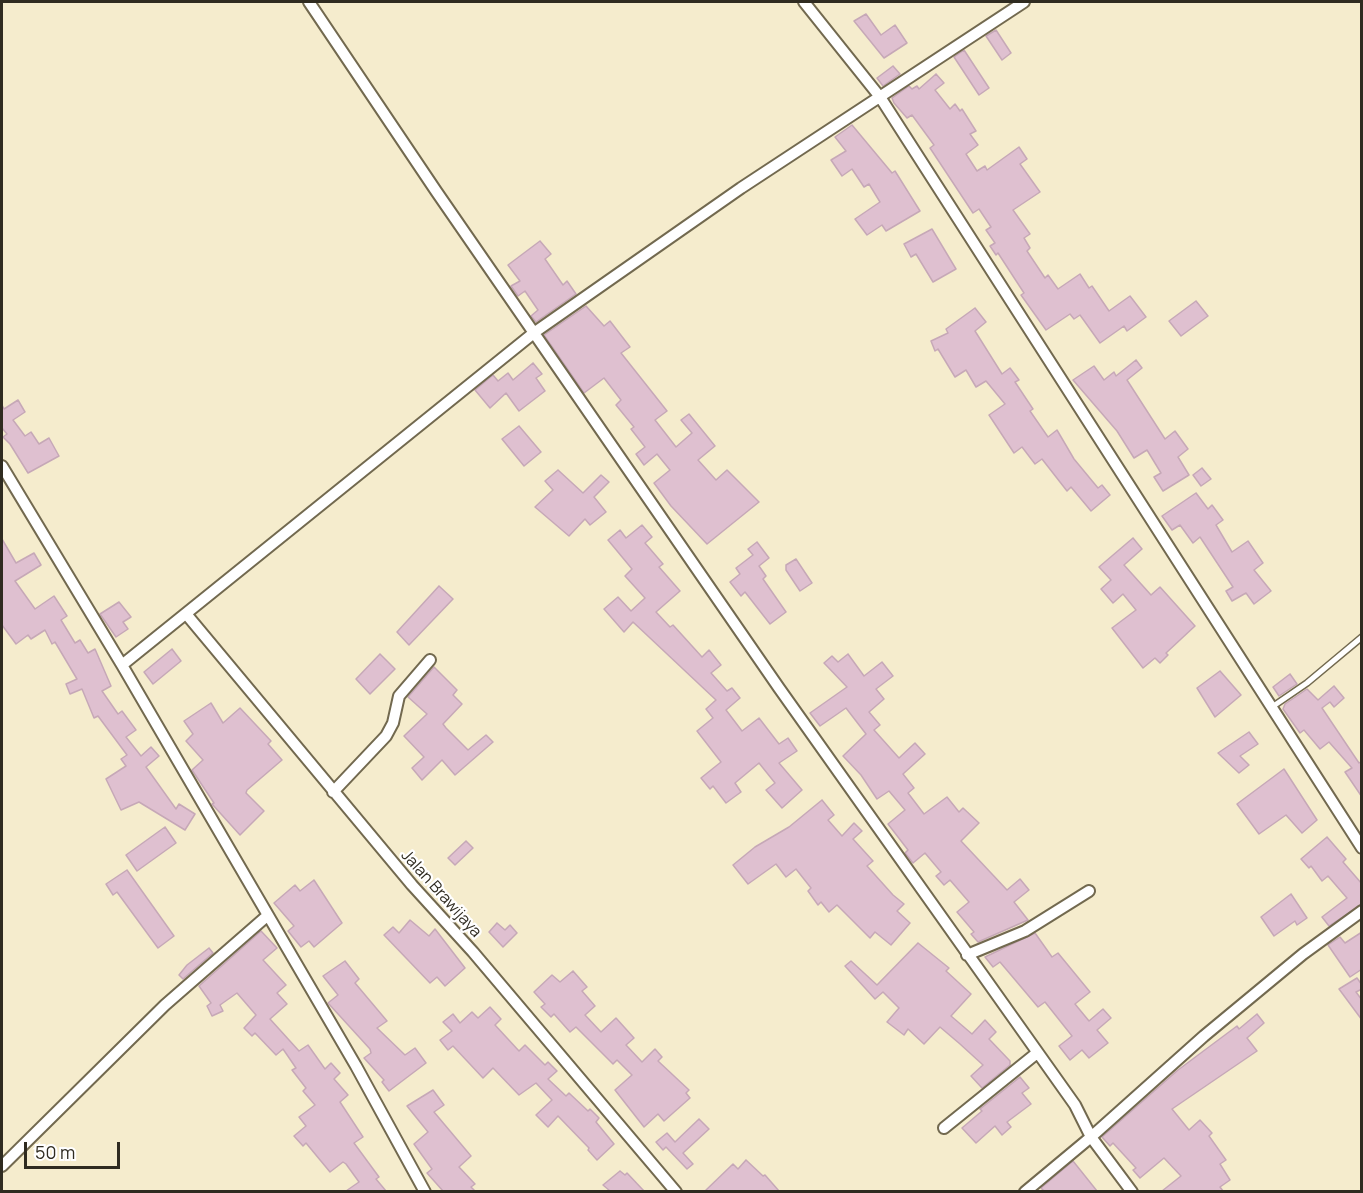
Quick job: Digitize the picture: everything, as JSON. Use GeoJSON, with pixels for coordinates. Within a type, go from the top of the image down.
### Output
{"type":"FeatureCollection","features":[{"type":"Feature","properties":{"kind":"street"},"geometry":{"type":"LineString","coordinates":[[309,2],[443,201],[779,688],[967,956],[1075,1105],[1091,1137],[1132,1191]]}},
{"type":"Feature","properties":{"kind":"street"},"geometry":{"type":"LineString","coordinates":[[804,2],[880,97],[1362,848]]}},
{"type":"Feature","properties":{"kind":"street"},"geometry":{"type":"LineString","coordinates":[[122,665],[187,615],[535,332],[741,188],[1024,2]]}},
{"type":"Feature","properties":{"kind":"street"},"geometry":{"type":"LineString","coordinates":[[2,466],[122,665],[356,1066],[425,1191]]}},
{"type":"Feature","properties":{"kind":"street","name":"Jalan Brawijaya"},"geometry":{"type":"LineString","coordinates":[[187,615],[333,792],[676,1191]]}},
{"type":"Feature","properties":{"kind":"street"},"geometry":{"type":"LineString","coordinates":[[333,792],[386,736],[393,723],[399,696],[430,660]]}},
{"type":"Feature","properties":{"kind":"street"},"geometry":{"type":"LineString","coordinates":[[967,956],[1026,931],[1089,891]]}},
{"type":"Feature","properties":{"kind":"street"},"geometry":{"type":"LineString","coordinates":[[1025,1191],[1091,1137],[1204,1036],[1303,954],[1362,911]]}},
{"type":"Feature","properties":{"kind":"street"},"geometry":{"type":"LineString","coordinates":[[2,1167],[165,1005],[267,916]]}},
{"type":"Feature","properties":{"kind":"street"},"geometry":{"type":"LineString","coordinates":[[944,1128],[1037,1053]]}},
{"type":"Feature","properties":{"kind":"lane"},"geometry":{"type":"LineString","coordinates":[[1272,707],[1307,683],[1362,637]]}},
{"type":"Feature","properties":{"kind":"building"},"geometry":{"type":"Polygon","coordinates":[[[866,14],[881,35],[895,25],[907,43],[884,58],[854,21],[866,14]]]}},
{"type":"Feature","properties":{"kind":"building"},"geometry":{"type":"Polygon","coordinates":[[[996,30],[1011,53],[1002,60],[986,36],[996,30]]]}},
{"type":"Feature","properties":{"kind":"building"},"geometry":{"type":"Polygon","coordinates":[[[964,50],[989,88],[979,95],[954,57],[964,50]]]}},
{"type":"Feature","properties":{"kind":"building"},"geometry":{"type":"Polygon","coordinates":[[[893,66],[900,74],[883,86],[877,78],[893,66]]]}},
{"type":"Feature","properties":{"kind":"building"},"geometry":{"type":"Polygon","coordinates":[[[936,74],[944,83],[935,90],[950,109],[955,104],[960,111],[962,109],[976,131],[970,134],[978,145],[966,154],[977,171],[985,166],[987,170],[1019,147],[1027,159],[1020,164],[1040,192],[1013,210],[1030,234],[1024,238],[1030,248],[1027,251],[1045,278],[1048,275],[1058,289],[1080,274],[1089,288],[1092,286],[1109,311],[1130,296],[1146,317],[1127,331],[1124,326],[1100,343],[1080,315],[1074,319],[1070,314],[1046,330],[1021,295],[1024,293],[998,253],[996,255],[990,246],[995,243],[986,230],[991,227],[979,209],[973,213],[930,148],[934,145],[912,115],[907,118],[894,103],[892,98],[909,86],[912,89],[917,86],[919,89],[936,74]]]}},
{"type":"Feature","properties":{"kind":"building"},"geometry":{"type":"Polygon","coordinates":[[[852,125],[892,173],[895,171],[920,211],[886,231],[882,225],[867,235],[855,219],[880,202],[869,184],[864,187],[852,169],[842,176],[831,160],[846,151],[835,137],[852,125]]]}},
{"type":"Feature","properties":{"kind":"building"},"geometry":{"type":"Polygon","coordinates":[[[932,229],[956,269],[933,282],[916,254],[911,257],[904,244],[932,229]]]}},
{"type":"Feature","properties":{"kind":"building"},"geometry":{"type":"Polygon","coordinates":[[[540,241],[551,254],[545,259],[563,285],[567,281],[576,294],[536,322],[531,316],[538,310],[525,291],[518,296],[511,286],[520,281],[508,265],[540,241]]]}},
{"type":"Feature","properties":{"kind":"building"},"geometry":{"type":"Polygon","coordinates":[[[1196,301],[1208,316],[1181,336],[1169,321],[1196,301]]]}},
{"type":"Feature","properties":{"kind":"building"},"geometry":{"type":"Polygon","coordinates":[[[586,306],[604,326],[610,321],[630,347],[621,353],[667,411],[655,420],[676,447],[692,433],[681,420],[689,414],[715,446],[698,460],[716,480],[727,470],[759,502],[707,544],[671,506],[654,483],[670,470],[657,454],[644,465],[636,454],[645,447],[631,429],[634,427],[616,405],[621,400],[604,378],[584,393],[544,335],[586,306]]]}},
{"type":"Feature","properties":{"kind":"building"},"geometry":{"type":"Polygon","coordinates":[[[975,308],[986,322],[975,331],[1002,374],[1010,368],[1019,380],[1015,382],[1033,409],[1030,411],[1048,437],[1057,430],[1074,459],[1098,488],[1102,485],[1110,495],[1091,511],[1071,487],[1067,491],[1042,459],[1035,464],[1022,447],[1014,453],[989,415],[1005,404],[986,381],[976,387],[966,370],[955,377],[938,349],[935,351],[931,341],[948,333],[946,329],[975,308]]]}},
{"type":"Feature","properties":{"kind":"building"},"geometry":{"type":"Polygon","coordinates":[[[1136,360],[1142,368],[1127,380],[1165,439],[1175,431],[1188,449],[1178,457],[1189,475],[1163,491],[1154,477],[1161,473],[1147,450],[1134,458],[1117,431],[1073,380],[1094,366],[1104,380],[1114,372],[1116,376],[1136,360]]]}},
{"type":"Feature","properties":{"kind":"building"},"geometry":{"type":"Polygon","coordinates":[[[533,363],[542,374],[536,378],[545,391],[519,411],[506,393],[490,408],[475,390],[493,375],[498,381],[508,373],[513,380],[533,363]]]}},
{"type":"Feature","properties":{"kind":"building"},"geometry":{"type":"Polygon","coordinates":[[[18,400],[25,412],[13,420],[25,436],[31,432],[39,444],[49,438],[59,456],[28,473],[3,437],[7,434],[2,428],[2,405],[4,409],[18,400]]]}},
{"type":"Feature","properties":{"kind":"building"},"geometry":{"type":"Polygon","coordinates":[[[519,426],[541,452],[524,466],[502,439],[519,426]]]}},
{"type":"Feature","properties":{"kind":"building"},"geometry":{"type":"Polygon","coordinates":[[[1202,468],[1211,479],[1201,486],[1193,475],[1202,468]]]}},
{"type":"Feature","properties":{"kind":"building"},"geometry":{"type":"Polygon","coordinates":[[[558,470],[583,493],[601,475],[609,482],[594,497],[606,512],[590,525],[585,519],[569,536],[535,507],[553,490],[545,481],[558,470]]]}},
{"type":"Feature","properties":{"kind":"building"},"geometry":{"type":"Polygon","coordinates":[[[1196,493],[1208,509],[1212,505],[1223,520],[1216,525],[1232,552],[1248,541],[1263,563],[1254,570],[1271,591],[1254,604],[1246,593],[1232,601],[1226,591],[1233,587],[1200,537],[1193,543],[1180,525],[1172,530],[1162,516],[1196,493]]]}},
{"type":"Feature","properties":{"kind":"building"},"geometry":{"type":"Polygon","coordinates":[[[642,525],[652,537],[645,543],[663,564],[659,567],[680,591],[656,612],[670,627],[673,625],[702,657],[709,650],[721,665],[711,673],[727,691],[732,688],[740,698],[726,710],[742,731],[759,718],[779,744],[788,738],[797,751],[779,763],[802,790],[782,808],[766,790],[775,783],[759,763],[735,783],[741,792],[726,803],[713,786],[710,789],[701,778],[721,762],[697,731],[713,718],[706,709],[716,700],[633,622],[624,632],[604,609],[618,597],[631,611],[645,598],[625,576],[632,569],[608,540],[620,530],[626,538],[642,525]]]}},
{"type":"Feature","properties":{"kind":"building"},"geometry":{"type":"Polygon","coordinates":[[[1133,538],[1142,549],[1124,565],[1151,595],[1160,587],[1195,626],[1166,653],[1168,655],[1160,663],[1155,658],[1143,668],[1112,628],[1136,610],[1123,594],[1113,603],[1101,589],[1111,580],[1099,567],[1133,538]]]}},
{"type":"Feature","properties":{"kind":"building"},"geometry":{"type":"Polygon","coordinates":[[[2,539],[16,563],[34,553],[41,565],[15,581],[35,609],[54,596],[67,616],[61,620],[75,643],[80,640],[88,653],[95,649],[111,686],[102,691],[118,714],[122,711],[136,730],[126,737],[141,756],[151,747],[159,756],[146,767],[176,809],[179,804],[195,814],[185,830],[139,802],[121,810],[106,779],[126,766],[121,759],[127,755],[98,716],[94,718],[82,689],[70,694],[66,684],[77,679],[55,642],[52,644],[45,630],[31,639],[28,635],[16,644],[2,625],[2,539]]]}},
{"type":"Feature","properties":{"kind":"building"},"geometry":{"type":"Polygon","coordinates":[[[757,542],[769,558],[759,566],[766,576],[763,579],[786,612],[770,624],[745,592],[741,596],[730,582],[740,574],[736,568],[753,555],[748,549],[757,542]]]}},
{"type":"Feature","properties":{"kind":"building"},"geometry":{"type":"Polygon","coordinates":[[[796,559],[812,583],[800,591],[786,570],[786,565],[796,559]]]}},
{"type":"Feature","properties":{"kind":"building"},"geometry":{"type":"Polygon","coordinates":[[[439,586],[453,599],[409,645],[397,632],[439,586]]]}},
{"type":"Feature","properties":{"kind":"building"},"geometry":{"type":"Polygon","coordinates":[[[119,602],[131,617],[123,622],[128,629],[116,637],[100,614],[119,602]]]}},
{"type":"Feature","properties":{"kind":"building"},"geometry":{"type":"Polygon","coordinates":[[[172,649],[181,661],[153,684],[144,672],[172,649]]]}},
{"type":"Feature","properties":{"kind":"building"},"geometry":{"type":"Polygon","coordinates":[[[380,654],[395,669],[370,694],[356,679],[380,654]]]}},
{"type":"Feature","properties":{"kind":"building"},"geometry":{"type":"Polygon","coordinates":[[[848,654],[864,676],[882,662],[893,676],[876,689],[884,699],[869,712],[880,725],[874,730],[899,758],[915,743],[925,754],[903,774],[914,788],[908,793],[924,814],[947,797],[959,812],[963,808],[979,823],[961,841],[1007,890],[1020,879],[1029,890],[1014,902],[1028,920],[978,942],[971,934],[974,932],[957,912],[969,902],[950,880],[944,885],[936,876],[941,872],[925,853],[913,863],[905,853],[908,850],[888,824],[905,810],[889,791],[877,799],[861,775],[843,756],[866,734],[846,708],[820,726],[810,713],[847,687],[824,663],[832,656],[838,662],[848,654]]]}},
{"type":"Feature","properties":{"kind":"building"},"geometry":{"type":"Polygon","coordinates":[[[434,667],[457,690],[453,695],[462,704],[443,724],[446,728],[468,750],[486,735],[493,742],[455,775],[442,760],[422,780],[412,768],[424,757],[404,736],[427,714],[408,697],[434,667]]]}},
{"type":"Feature","properties":{"kind":"building"},"geometry":{"type":"Polygon","coordinates":[[[1220,671],[1241,695],[1215,717],[1197,688],[1220,671]]]}},
{"type":"Feature","properties":{"kind":"building"},"geometry":{"type":"Polygon","coordinates":[[[1290,674],[1297,684],[1279,696],[1273,687],[1290,674]]]}},
{"type":"Feature","properties":{"kind":"building"},"geometry":{"type":"Polygon","coordinates":[[[1334,686],[1344,698],[1334,707],[1330,702],[1322,708],[1359,763],[1362,761],[1362,797],[1345,772],[1352,768],[1329,742],[1320,749],[1304,730],[1300,733],[1283,709],[1285,704],[1307,689],[1318,700],[1334,686]]]}},
{"type":"Feature","properties":{"kind":"building"},"geometry":{"type":"Polygon","coordinates":[[[211,703],[223,723],[240,708],[271,741],[268,744],[282,760],[247,790],[246,793],[264,811],[240,835],[212,804],[214,803],[192,770],[203,760],[186,741],[193,734],[184,721],[211,703]]]}},
{"type":"Feature","properties":{"kind":"building"},"geometry":{"type":"Polygon","coordinates":[[[1249,732],[1258,744],[1240,756],[1249,765],[1239,773],[1218,753],[1249,732]]]}},
{"type":"Feature","properties":{"kind":"building"},"geometry":{"type":"Polygon","coordinates":[[[1284,769],[1317,820],[1302,833],[1286,815],[1259,834],[1237,804],[1284,769]]]}},
{"type":"Feature","properties":{"kind":"building"},"geometry":{"type":"Polygon","coordinates":[[[822,800],[834,815],[828,820],[842,836],[854,823],[862,831],[853,839],[873,861],[867,866],[904,904],[897,911],[910,923],[891,945],[875,932],[870,938],[837,905],[829,912],[821,902],[818,905],[808,891],[811,888],[796,869],[786,877],[776,864],[748,884],[733,865],[755,847],[789,827],[822,800]]]}},
{"type":"Feature","properties":{"kind":"building"},"geometry":{"type":"Polygon","coordinates":[[[165,827],[176,843],[137,871],[126,855],[165,827]]]}},
{"type":"Feature","properties":{"kind":"building"},"geometry":{"type":"Polygon","coordinates":[[[1327,837],[1346,859],[1343,862],[1362,884],[1362,904],[1329,926],[1322,917],[1347,898],[1328,876],[1322,881],[1311,866],[1309,868],[1301,859],[1327,837]]]}},
{"type":"Feature","properties":{"kind":"building"},"geometry":{"type":"Polygon","coordinates":[[[466,841],[473,848],[455,865],[448,858],[466,841]]]}},
{"type":"Feature","properties":{"kind":"building"},"geometry":{"type":"Polygon","coordinates":[[[127,870],[174,936],[158,948],[117,892],[113,895],[106,884],[127,870]]]}},
{"type":"Feature","properties":{"kind":"building"},"geometry":{"type":"Polygon","coordinates":[[[314,880],[342,923],[314,947],[309,941],[301,947],[288,931],[294,926],[274,903],[295,885],[300,891],[314,880]]]}},
{"type":"Feature","properties":{"kind":"building"},"geometry":{"type":"Polygon","coordinates":[[[1291,894],[1307,918],[1297,925],[1295,921],[1274,936],[1261,917],[1291,894]]]}},
{"type":"Feature","properties":{"kind":"building"},"geometry":{"type":"Polygon","coordinates":[[[410,920],[429,936],[435,929],[465,968],[445,986],[437,977],[430,983],[384,935],[393,927],[399,933],[410,920]]]}},
{"type":"Feature","properties":{"kind":"building"},"geometry":{"type":"Polygon","coordinates":[[[497,923],[505,930],[510,925],[517,933],[503,947],[489,932],[497,923]]]}},
{"type":"Feature","properties":{"kind":"building"},"geometry":{"type":"Polygon","coordinates":[[[261,931],[277,948],[263,960],[286,985],[277,993],[287,1004],[270,1019],[299,1051],[308,1045],[325,1069],[331,1063],[340,1073],[334,1079],[348,1095],[340,1102],[363,1137],[354,1143],[379,1177],[376,1179],[386,1191],[346,1191],[359,1182],[346,1164],[343,1162],[330,1172],[306,1143],[303,1146],[294,1136],[306,1126],[299,1117],[315,1105],[303,1091],[306,1088],[292,1070],[296,1068],[283,1049],[276,1055],[255,1033],[252,1036],[244,1028],[256,1015],[237,993],[220,1005],[223,1011],[212,1016],[207,1006],[211,1003],[199,986],[261,931]]]}},
{"type":"Feature","properties":{"kind":"building"},"geometry":{"type":"Polygon","coordinates":[[[1362,932],[1362,969],[1350,977],[1328,945],[1340,937],[1345,943],[1362,932]]]}},
{"type":"Feature","properties":{"kind":"building"},"geometry":{"type":"Polygon","coordinates":[[[1035,933],[1052,957],[1058,953],[1090,992],[1075,1004],[1089,1021],[1103,1009],[1111,1018],[1097,1030],[1108,1043],[1089,1058],[1082,1050],[1070,1060],[1059,1046],[1072,1036],[1045,1002],[1038,1007],[1000,962],[993,967],[985,957],[1035,933]]]}},
{"type":"Feature","properties":{"kind":"building"},"geometry":{"type":"Polygon","coordinates":[[[918,943],[949,968],[946,971],[971,994],[951,1016],[972,1034],[985,1020],[996,1032],[989,1039],[1010,1061],[1010,1065],[982,1088],[971,1076],[983,1065],[960,1044],[940,1027],[924,1044],[908,1029],[904,1035],[887,1022],[899,1008],[883,992],[875,999],[845,966],[851,961],[877,985],[918,943]]]}},
{"type":"Feature","properties":{"kind":"building"},"geometry":{"type":"Polygon","coordinates":[[[209,948],[213,953],[183,979],[179,975],[187,965],[209,948]]]}},
{"type":"Feature","properties":{"kind":"building"},"geometry":{"type":"Polygon","coordinates":[[[345,961],[359,979],[355,983],[387,1021],[377,1028],[405,1055],[415,1048],[426,1063],[389,1091],[382,1082],[384,1080],[364,1058],[371,1053],[370,1049],[328,1003],[338,995],[323,976],[345,961]]]}},
{"type":"Feature","properties":{"kind":"building"},"geometry":{"type":"Polygon","coordinates":[[[573,971],[587,987],[582,991],[595,1006],[585,1015],[601,1032],[616,1018],[634,1038],[626,1045],[642,1062],[655,1049],[662,1057],[658,1061],[689,1090],[686,1093],[690,1098],[664,1121],[658,1114],[644,1127],[615,1090],[632,1075],[617,1060],[613,1064],[576,1027],[570,1032],[554,1014],[551,1017],[541,1007],[545,1004],[534,992],[552,975],[560,982],[573,971]]]}},
{"type":"Feature","properties":{"kind":"building"},"geometry":{"type":"Polygon","coordinates":[[[1357,978],[1362,985],[1362,989],[1356,992],[1362,1000],[1362,1020],[1339,989],[1357,978]]]}},
{"type":"Feature","properties":{"kind":"building"},"geometry":{"type":"Polygon","coordinates":[[[490,1007],[501,1019],[495,1025],[519,1051],[525,1045],[545,1065],[548,1062],[557,1071],[548,1079],[566,1096],[569,1093],[599,1118],[596,1122],[614,1144],[597,1160],[588,1150],[589,1148],[558,1116],[548,1127],[536,1115],[552,1100],[536,1083],[519,1095],[493,1068],[483,1078],[453,1046],[448,1050],[440,1040],[452,1031],[443,1022],[453,1014],[460,1023],[472,1012],[478,1018],[490,1007]]]}},
{"type":"Feature","properties":{"kind":"building"},"geometry":{"type":"Polygon","coordinates":[[[1257,1014],[1264,1023],[1247,1038],[1257,1051],[1172,1109],[1189,1130],[1200,1120],[1212,1133],[1209,1136],[1226,1160],[1220,1164],[1230,1180],[1220,1187],[1223,1191],[1162,1191],[1181,1176],[1164,1158],[1140,1178],[1133,1170],[1136,1168],[1113,1143],[1110,1146],[1102,1137],[1178,1070],[1237,1026],[1239,1029],[1257,1014]]]}},
{"type":"Feature","properties":{"kind":"building"},"geometry":{"type":"Polygon","coordinates":[[[1020,1077],[1029,1088],[1022,1093],[1031,1104],[1007,1122],[1011,1127],[1002,1135],[995,1126],[976,1143],[962,1128],[982,1111],[980,1109],[1020,1077]]]}},
{"type":"Feature","properties":{"kind":"building"},"geometry":{"type":"Polygon","coordinates":[[[433,1090],[444,1105],[434,1112],[471,1156],[459,1167],[475,1184],[471,1187],[475,1191],[443,1191],[427,1173],[432,1169],[414,1144],[428,1132],[407,1106],[433,1090]]]}},
{"type":"Feature","properties":{"kind":"building"},"geometry":{"type":"Polygon","coordinates":[[[699,1119],[709,1129],[683,1153],[693,1164],[687,1169],[666,1147],[663,1150],[656,1142],[667,1133],[675,1142],[699,1119]]]}},
{"type":"Feature","properties":{"kind":"building"},"geometry":{"type":"Polygon","coordinates":[[[746,1160],[763,1176],[765,1175],[779,1191],[705,1191],[733,1164],[738,1169],[746,1160]]]}},
{"type":"Feature","properties":{"kind":"building"},"geometry":{"type":"Polygon","coordinates":[[[1073,1161],[1097,1191],[1044,1191],[1041,1188],[1073,1161]]]}},
{"type":"Feature","properties":{"kind":"building"},"geometry":{"type":"Polygon","coordinates":[[[620,1171],[625,1175],[627,1173],[644,1191],[610,1191],[603,1185],[620,1171]]]}}]}
